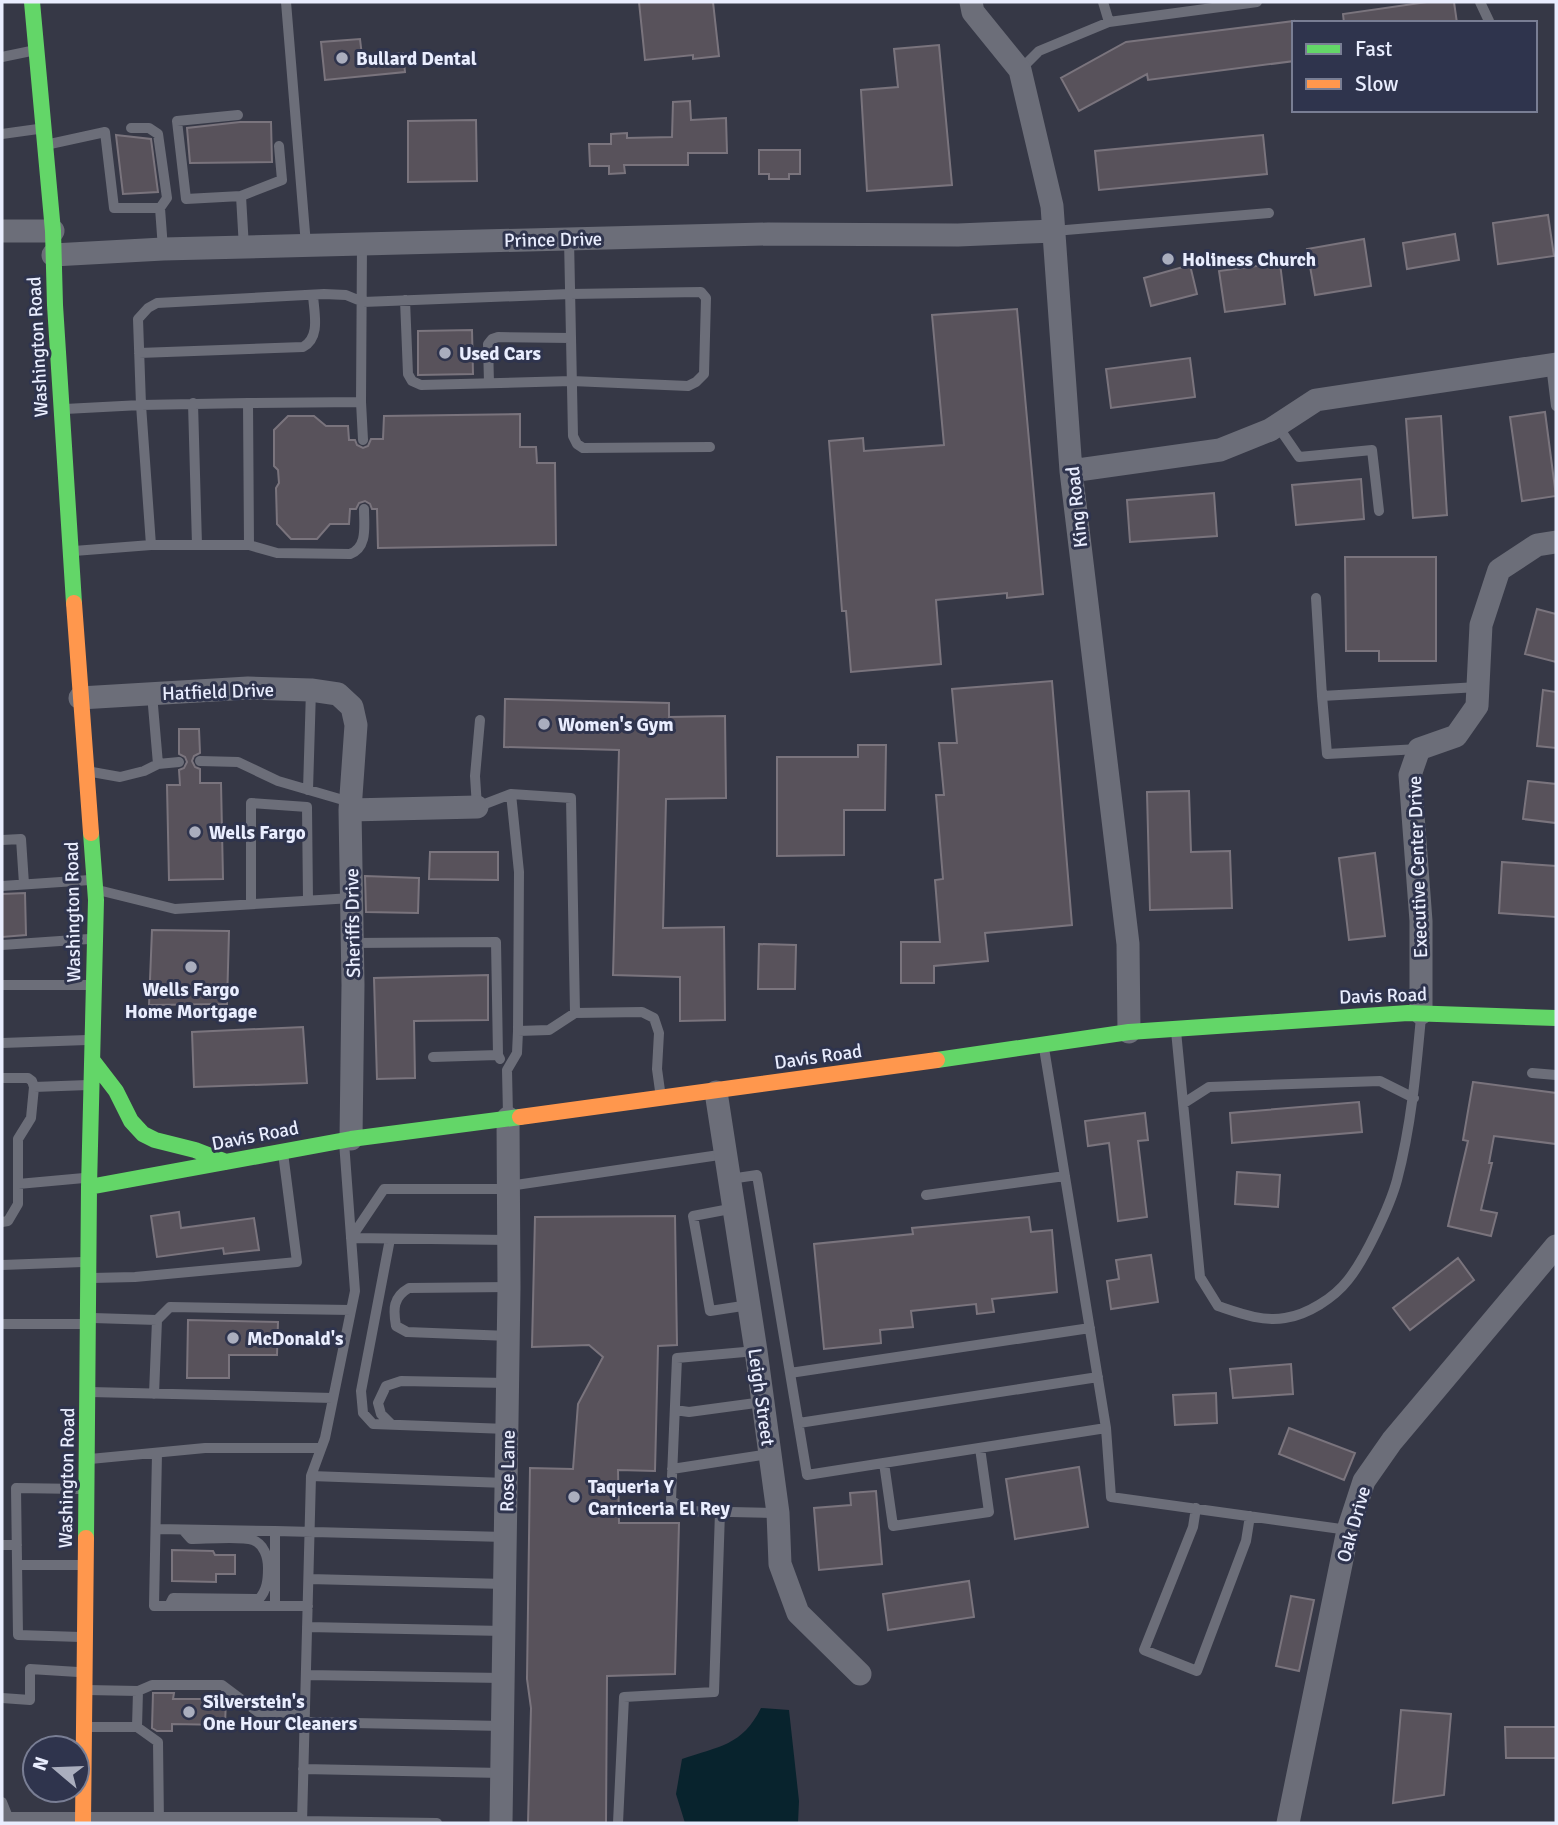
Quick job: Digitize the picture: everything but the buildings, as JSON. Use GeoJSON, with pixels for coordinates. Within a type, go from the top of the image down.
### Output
{"type":"FeatureCollection","features":[{"type":"Feature","properties":{"kind":"main road","name":"Washington Road"},"geometry":{"type":"LineString","coordinates":[[32,2],[54,231],[53,255],[80,698],[95,885],[83,1820]]}},
{"type":"Feature","properties":{"kind":"main road","name":"Davis Road"},"geometry":{"type":"LineString","coordinates":[[90,1182],[226,1162],[348,1140],[716,1092],[1129,1031],[1421,1013],[1556,1018]]}},
{"type":"Feature","properties":{"kind":"main road"},"geometry":{"type":"LineString","coordinates":[[93,1061],[116,1091],[131,1121],[143,1134],[226,1162]]}},
{"type":"Feature","properties":{"kind":"street","name":"King Road"},"geometry":{"type":"LineString","coordinates":[[971,2],[973,12],[1020,71],[1052,206],[1071,471],[1128,944],[1129,1031]]}},
{"type":"Feature","properties":{"kind":"street","name":"Prince Drive"},"geometry":{"type":"LineString","coordinates":[[53,255],[306,245],[768,234],[958,235],[1054,230]]}},
{"type":"Feature","properties":{"kind":"street"},"geometry":{"type":"LineString","coordinates":[[2,231],[54,231]]}},
{"type":"Feature","properties":{"kind":"street"},"geometry":{"type":"LineString","coordinates":[[1071,471],[1220,450],[1277,425],[1316,400],[1554,364]]}},
{"type":"Feature","properties":{"kind":"street","name":"Executive Center Drive"},"geometry":{"type":"LineString","coordinates":[[1421,1013],[1421,921],[1410,775],[1419,749],[1456,736],[1477,706],[1481,625],[1499,570],[1537,545],[1556,542]]}},
{"type":"Feature","properties":{"kind":"street","name":"Hatfield Drive"},"geometry":{"type":"LineString","coordinates":[[80,698],[248,688],[311,690],[338,694],[352,707]]}},
{"type":"Feature","properties":{"kind":"street","name":"Sheriffs Drive"},"geometry":{"type":"LineString","coordinates":[[348,1140],[352,943],[351,806],[356,725],[352,707]]}},
{"type":"Feature","properties":{"kind":"street"},"geometry":{"type":"LineString","coordinates":[[351,806],[477,807]]}},
{"type":"Feature","properties":{"kind":"street","name":"Leigh Street"},"geometry":{"type":"LineString","coordinates":[[716,1092],[763,1402],[778,1513],[780,1564],[798,1614],[860,1674]]}},
{"type":"Feature","properties":{"kind":"street","name":"Rose Lane"},"geometry":{"type":"LineString","coordinates":[[501,1823],[509,1336],[508,1118]]}},
{"type":"Feature","properties":{"kind":"street","name":"Oak Drive"},"geometry":{"type":"LineString","coordinates":[[1288,1823],[1348,1530],[1364,1481],[1392,1441],[1556,1246]]}},
{"type":"Feature","properties":{"kind":"lane"},"geometry":{"type":"LineString","coordinates":[[286,2],[306,245]]}},
{"type":"Feature","properties":{"kind":"lane"},"geometry":{"type":"LineString","coordinates":[[1103,2],[1109,22]]}},
{"type":"Feature","properties":{"kind":"lane"},"geometry":{"type":"LineString","coordinates":[[1020,71],[1039,51],[1109,22],[1257,2]]}},
{"type":"Feature","properties":{"kind":"lane"},"geometry":{"type":"LineString","coordinates":[[1480,2],[1489,21]]}},
{"type":"Feature","properties":{"kind":"lane"},"geometry":{"type":"LineString","coordinates":[[2,57],[37,49]]}},
{"type":"Feature","properties":{"kind":"lane"},"geometry":{"type":"LineString","coordinates":[[238,115],[177,121],[186,199],[241,196],[282,180],[279,146]]}},
{"type":"Feature","properties":{"kind":"lane"},"geometry":{"type":"LineString","coordinates":[[131,128],[149,128],[158,134],[167,198],[160,208],[163,249]]}},
{"type":"Feature","properties":{"kind":"lane"},"geometry":{"type":"LineString","coordinates":[[2,134],[45,137],[118,129]]}},
{"type":"Feature","properties":{"kind":"lane"},"geometry":{"type":"LineString","coordinates":[[105,132],[114,208],[160,208]]}},
{"type":"Feature","properties":{"kind":"lane"},"geometry":{"type":"LineString","coordinates":[[241,196],[244,248]]}},
{"type":"Feature","properties":{"kind":"lane"},"geometry":{"type":"LineString","coordinates":[[1054,230],[1269,213]]}},
{"type":"Feature","properties":{"kind":"lane"},"geometry":{"type":"LineString","coordinates":[[569,239],[573,436],[583,448],[710,447]]}},
{"type":"Feature","properties":{"kind":"lane"},"geometry":{"type":"LineString","coordinates":[[362,244],[363,440]]}},
{"type":"Feature","properties":{"kind":"lane"},"geometry":{"type":"LineString","coordinates":[[151,545],[138,319],[148,308],[158,303],[313,295],[346,295],[363,302],[405,300],[570,294],[701,292],[706,298],[704,374],[696,383],[688,386],[572,381],[421,385],[412,381],[408,374],[405,300]]}},
{"type":"Feature","properties":{"kind":"lane"},"geometry":{"type":"LineString","coordinates":[[139,353],[303,347],[310,343],[315,333],[313,295]]}},
{"type":"Feature","properties":{"kind":"lane"},"geometry":{"type":"LineString","coordinates":[[489,383],[488,344],[492,339],[571,338]]}},
{"type":"Feature","properties":{"kind":"lane"},"geometry":{"type":"LineString","coordinates":[[1554,364],[1556,406]]}},
{"type":"Feature","properties":{"kind":"lane"},"geometry":{"type":"LineString","coordinates":[[62,409],[194,403],[361,402]]}},
{"type":"Feature","properties":{"kind":"lane"},"geometry":{"type":"LineString","coordinates":[[194,403],[197,545]]}},
{"type":"Feature","properties":{"kind":"lane"},"geometry":{"type":"LineString","coordinates":[[248,403],[249,545]]}},
{"type":"Feature","properties":{"kind":"lane"},"geometry":{"type":"LineString","coordinates":[[1277,425],[1299,457],[1372,450],[1379,510]]}},
{"type":"Feature","properties":{"kind":"lane"},"geometry":{"type":"LineString","coordinates":[[71,551],[151,545],[249,545],[277,553],[350,554],[357,551],[364,541],[364,509]]}},
{"type":"Feature","properties":{"kind":"lane"},"geometry":{"type":"LineString","coordinates":[[1316,597],[1327,754],[1419,749]]}},
{"type":"Feature","properties":{"kind":"lane"},"geometry":{"type":"LineString","coordinates":[[1322,696],[1478,687]]}},
{"type":"Feature","properties":{"kind":"lane"},"geometry":{"type":"LineString","coordinates":[[308,790],[311,690]]}},
{"type":"Feature","properties":{"kind":"lane"},"geometry":{"type":"LineString","coordinates":[[152,694],[158,764]]}},
{"type":"Feature","properties":{"kind":"lane"},"geometry":{"type":"LineString","coordinates":[[480,720],[475,776],[477,807],[511,794],[571,798],[575,1013]]}},
{"type":"Feature","properties":{"kind":"lane"},"geometry":{"type":"LineString","coordinates":[[200,761],[238,762],[278,781],[351,806]]}},
{"type":"Feature","properties":{"kind":"lane"},"geometry":{"type":"LineString","coordinates":[[86,771],[120,777],[158,764],[179,762]]}},
{"type":"Feature","properties":{"kind":"lane"},"geometry":{"type":"LineString","coordinates":[[507,1070],[517,1053],[519,1031],[519,872],[511,794]]}},
{"type":"Feature","properties":{"kind":"lane"},"geometry":{"type":"LineString","coordinates":[[251,904],[251,803],[307,807],[308,901]]}},
{"type":"Feature","properties":{"kind":"lane"},"geometry":{"type":"LineString","coordinates":[[2,840],[21,839],[24,884]]}},
{"type":"Feature","properties":{"kind":"lane"},"geometry":{"type":"LineString","coordinates":[[2,886],[95,885],[126,899],[175,909],[352,898]]}},
{"type":"Feature","properties":{"kind":"lane"},"geometry":{"type":"LineString","coordinates":[[2,945],[96,939]]}},
{"type":"Feature","properties":{"kind":"lane"},"geometry":{"type":"LineString","coordinates":[[352,943],[496,942],[498,1055],[507,1070],[508,1118]]}},
{"type":"Feature","properties":{"kind":"lane"},"geometry":{"type":"LineString","coordinates":[[2,985],[94,985]]}},
{"type":"Feature","properties":{"kind":"lane"},"geometry":{"type":"LineString","coordinates":[[519,1031],[549,1030],[575,1013],[642,1013],[654,1018],[659,1034],[657,1069],[661,1099]]}},
{"type":"Feature","properties":{"kind":"lane"},"geometry":{"type":"LineString","coordinates":[[1176,1028],[1200,1277],[1218,1306],[1253,1317],[1285,1318],[1317,1307],[1348,1281],[1373,1238],[1397,1182],[1414,1098],[1421,1013]]}},
{"type":"Feature","properties":{"kind":"lane"},"geometry":{"type":"LineString","coordinates":[[2,1044],[93,1040]]}},
{"type":"Feature","properties":{"kind":"lane"},"geometry":{"type":"LineString","coordinates":[[1044,1044],[1106,1428],[1111,1497],[1348,1530]]}},
{"type":"Feature","properties":{"kind":"lane"},"geometry":{"type":"LineString","coordinates":[[433,1057],[498,1055]]}},
{"type":"Feature","properties":{"kind":"lane"},"geometry":{"type":"LineString","coordinates":[[1532,1073],[1556,1075]]}},
{"type":"Feature","properties":{"kind":"lane"},"geometry":{"type":"LineString","coordinates":[[2,1078],[28,1078],[34,1087],[31,1118],[18,1139],[18,1204],[8,1220],[2,1223]]}},
{"type":"Feature","properties":{"kind":"lane"},"geometry":{"type":"LineString","coordinates":[[1184,1103],[1209,1087],[1380,1081],[1414,1098]]}},
{"type":"Feature","properties":{"kind":"lane"},"geometry":{"type":"LineString","coordinates":[[34,1087],[92,1085]]}},
{"type":"Feature","properties":{"kind":"lane"},"geometry":{"type":"LineString","coordinates":[[302,1821],[311,1476],[333,1398],[355,1291],[348,1140]]}},
{"type":"Feature","properties":{"kind":"lane"},"geometry":{"type":"LineString","coordinates":[[2,1265],[89,1270],[135,1278],[298,1262],[283,1152]]}},
{"type":"Feature","properties":{"kind":"lane"},"geometry":{"type":"LineString","coordinates":[[351,1238],[384,1189],[508,1187],[726,1154]]}},
{"type":"Feature","properties":{"kind":"lane"},"geometry":{"type":"LineString","coordinates":[[730,1179],[757,1175],[807,1475],[1106,1428]]}},
{"type":"Feature","properties":{"kind":"lane"},"geometry":{"type":"LineString","coordinates":[[926,1195],[1065,1176]]}},
{"type":"Feature","properties":{"kind":"lane"},"geometry":{"type":"LineString","coordinates":[[18,1184],[90,1182]]}},
{"type":"Feature","properties":{"kind":"lane"},"geometry":{"type":"LineString","coordinates":[[735,1208],[693,1216],[710,1311],[749,1304]]}},
{"type":"Feature","properties":{"kind":"lane"},"geometry":{"type":"LineString","coordinates":[[351,1238],[509,1240]]}},
{"type":"Feature","properties":{"kind":"lane"},"geometry":{"type":"LineString","coordinates":[[390,1239],[361,1391],[363,1413],[373,1424],[507,1429]]}},
{"type":"Feature","properties":{"kind":"lane"},"geometry":{"type":"LineString","coordinates":[[509,1287],[409,1288],[400,1293],[393,1312],[396,1325],[407,1332],[509,1336]]}},
{"type":"Feature","properties":{"kind":"lane"},"geometry":{"type":"LineString","coordinates":[[154,1394],[157,1320],[170,1307],[351,1310]]}},
{"type":"Feature","properties":{"kind":"lane"},"geometry":{"type":"LineString","coordinates":[[2,1324],[157,1320]]}},
{"type":"Feature","properties":{"kind":"lane"},"geometry":{"type":"LineString","coordinates":[[790,1373],[1090,1328]]}},
{"type":"Feature","properties":{"kind":"lane"},"geometry":{"type":"LineString","coordinates":[[756,1351],[677,1358],[671,1500],[687,1511],[778,1513]]}},
{"type":"Feature","properties":{"kind":"lane"},"geometry":{"type":"LineString","coordinates":[[799,1423],[1098,1377]]}},
{"type":"Feature","properties":{"kind":"lane"},"geometry":{"type":"LineString","coordinates":[[392,1425],[381,1414],[377,1403],[386,1386],[401,1381],[508,1383]]}},
{"type":"Feature","properties":{"kind":"lane"},"geometry":{"type":"LineString","coordinates":[[88,1392],[333,1398]]}},
{"type":"Feature","properties":{"kind":"lane"},"geometry":{"type":"LineString","coordinates":[[675,1410],[689,1412],[763,1402]]}},
{"type":"Feature","properties":{"kind":"lane"},"geometry":{"type":"LineString","coordinates":[[87,1459],[205,1448],[321,1448]]}},
{"type":"Feature","properties":{"kind":"lane"},"geometry":{"type":"LineString","coordinates":[[884,1463],[893,1526],[989,1512],[981,1448]]}},
{"type":"Feature","properties":{"kind":"lane"},"geometry":{"type":"LineString","coordinates":[[157,1453],[154,1606],[308,1606]]}},
{"type":"Feature","properties":{"kind":"lane"},"geometry":{"type":"LineString","coordinates":[[673,1469],[769,1454]]}},
{"type":"Feature","properties":{"kind":"lane"},"geometry":{"type":"LineString","coordinates":[[311,1476],[506,1483]]}},
{"type":"Feature","properties":{"kind":"lane"},"geometry":{"type":"LineString","coordinates":[[85,1637],[18,1635],[16,1488],[87,1489]]}},
{"type":"Feature","properties":{"kind":"lane"},"geometry":{"type":"LineString","coordinates":[[1196,1508],[1193,1527],[1144,1650],[1197,1671],[1246,1541],[1250,1516]]}},
{"type":"Feature","properties":{"kind":"lane"},"geometry":{"type":"LineString","coordinates":[[618,1823],[624,1697],[714,1692],[720,1512]]}},
{"type":"Feature","properties":{"kind":"lane"},"geometry":{"type":"LineString","coordinates":[[156,1530],[505,1537]]}},
{"type":"Feature","properties":{"kind":"lane"},"geometry":{"type":"LineString","coordinates":[[169,1606],[173,1598],[259,1599],[267,1583],[268,1563],[264,1548],[253,1540],[191,1538],[183,1530]]}},
{"type":"Feature","properties":{"kind":"lane"},"geometry":{"type":"LineString","coordinates":[[275,1531],[275,1606]]}},
{"type":"Feature","properties":{"kind":"lane"},"geometry":{"type":"LineString","coordinates":[[2,1545],[17,1545]]}},
{"type":"Feature","properties":{"kind":"lane"},"geometry":{"type":"LineString","coordinates":[[18,1565],[86,1564]]}},
{"type":"Feature","properties":{"kind":"lane"},"geometry":{"type":"LineString","coordinates":[[309,1579],[505,1584]]}},
{"type":"Feature","properties":{"kind":"lane"},"geometry":{"type":"LineString","coordinates":[[307,1627],[504,1631]]}},
{"type":"Feature","properties":{"kind":"lane"},"geometry":{"type":"LineString","coordinates":[[2,1698],[30,1700],[30,1669],[85,1673]]}},
{"type":"Feature","properties":{"kind":"lane"},"geometry":{"type":"LineString","coordinates":[[306,1675],[503,1678]]}},
{"type":"Feature","properties":{"kind":"lane"},"geometry":{"type":"LineString","coordinates":[[85,1690],[138,1691],[152,1685],[222,1685],[258,1712],[305,1717],[503,1726]]}},
{"type":"Feature","properties":{"kind":"lane"},"geometry":{"type":"LineString","coordinates":[[137,1727],[138,1691]]}},
{"type":"Feature","properties":{"kind":"lane"},"geometry":{"type":"LineString","coordinates":[[84,1727],[137,1727],[158,1742],[159,1820]]}},
{"type":"Feature","properties":{"kind":"lane"},"geometry":{"type":"LineString","coordinates":[[303,1769],[502,1773]]}},
{"type":"Feature","properties":{"kind":"lane"},"geometry":{"type":"LineString","coordinates":[[2,1802],[8,1820],[437,1823]]}},
{"type":"Feature","properties":{"kind":"water"},"geometry":{"type":"Polygon","coordinates":[[[761,1708],[789,1710],[799,1801],[798,1823],[685,1823],[676,1794],[682,1759],[728,1743],[746,1730],[761,1708]]]}},
{"type":"Feature","properties":{"kind":"traffic: fast"},"geometry":{"type":"LineString","coordinates":[[32,2],[53,231],[55,305],[74,603]]}},
{"type":"Feature","properties":{"kind":"traffic: fast"},"geometry":{"type":"LineString","coordinates":[[86,1538],[89,1187],[96,900],[91,833]]}},
{"type":"Feature","properties":{"kind":"traffic: fast"},"geometry":{"type":"LineString","coordinates":[[937,1060],[1129,1032],[1408,1013],[1556,1018]]}},
{"type":"Feature","properties":{"kind":"traffic: fast"},"geometry":{"type":"LineString","coordinates":[[93,1061],[116,1091],[131,1121],[143,1134],[226,1162]]}},
{"type":"Feature","properties":{"kind":"traffic: fast"},"geometry":{"type":"LineString","coordinates":[[89,1187],[351,1139],[520,1117]]}},
{"type":"Feature","properties":{"kind":"traffic: slow"},"geometry":{"type":"LineString","coordinates":[[74,603],[91,833]]}},
{"type":"Feature","properties":{"kind":"traffic: slow"},"geometry":{"type":"LineString","coordinates":[[520,1117],[937,1060]]}},
{"type":"Feature","properties":{"kind":"traffic: slow"},"geometry":{"type":"LineString","coordinates":[[83,1823],[86,1538]]}},
{"type":"Feature","properties":{"kind":"place","name":"Bullard Dental"},"geometry":{"type":"Point","coordinates":[342,58]}},
{"type":"Feature","properties":{"kind":"place","name":"Holiness Church"},"geometry":{"type":"Point","coordinates":[1168,259]}},
{"type":"Feature","properties":{"kind":"place","name":"Used Cars"},"geometry":{"type":"Point","coordinates":[445,353]}},
{"type":"Feature","properties":{"kind":"place","name":"Women's Gym"},"geometry":{"type":"Point","coordinates":[544,724]}},
{"type":"Feature","properties":{"kind":"place","name":"Wells Fargo"},"geometry":{"type":"Point","coordinates":[195,832]}},
{"type":"Feature","properties":{"kind":"place","name":"Wells Fargo Home Mortgage"},"geometry":{"type":"Point","coordinates":[191,967]}},
{"type":"Feature","properties":{"kind":"place","name":"McDonald's"},"geometry":{"type":"Point","coordinates":[233,1338]}},
{"type":"Feature","properties":{"kind":"place","name":"Taqueria Y Carniceria El Rey"},"geometry":{"type":"Point","coordinates":[574,1497]}},
{"type":"Feature","properties":{"kind":"place","name":"Silverstein's One Hour Cleaners"},"geometry":{"type":"Point","coordinates":[189,1712]}}]}
